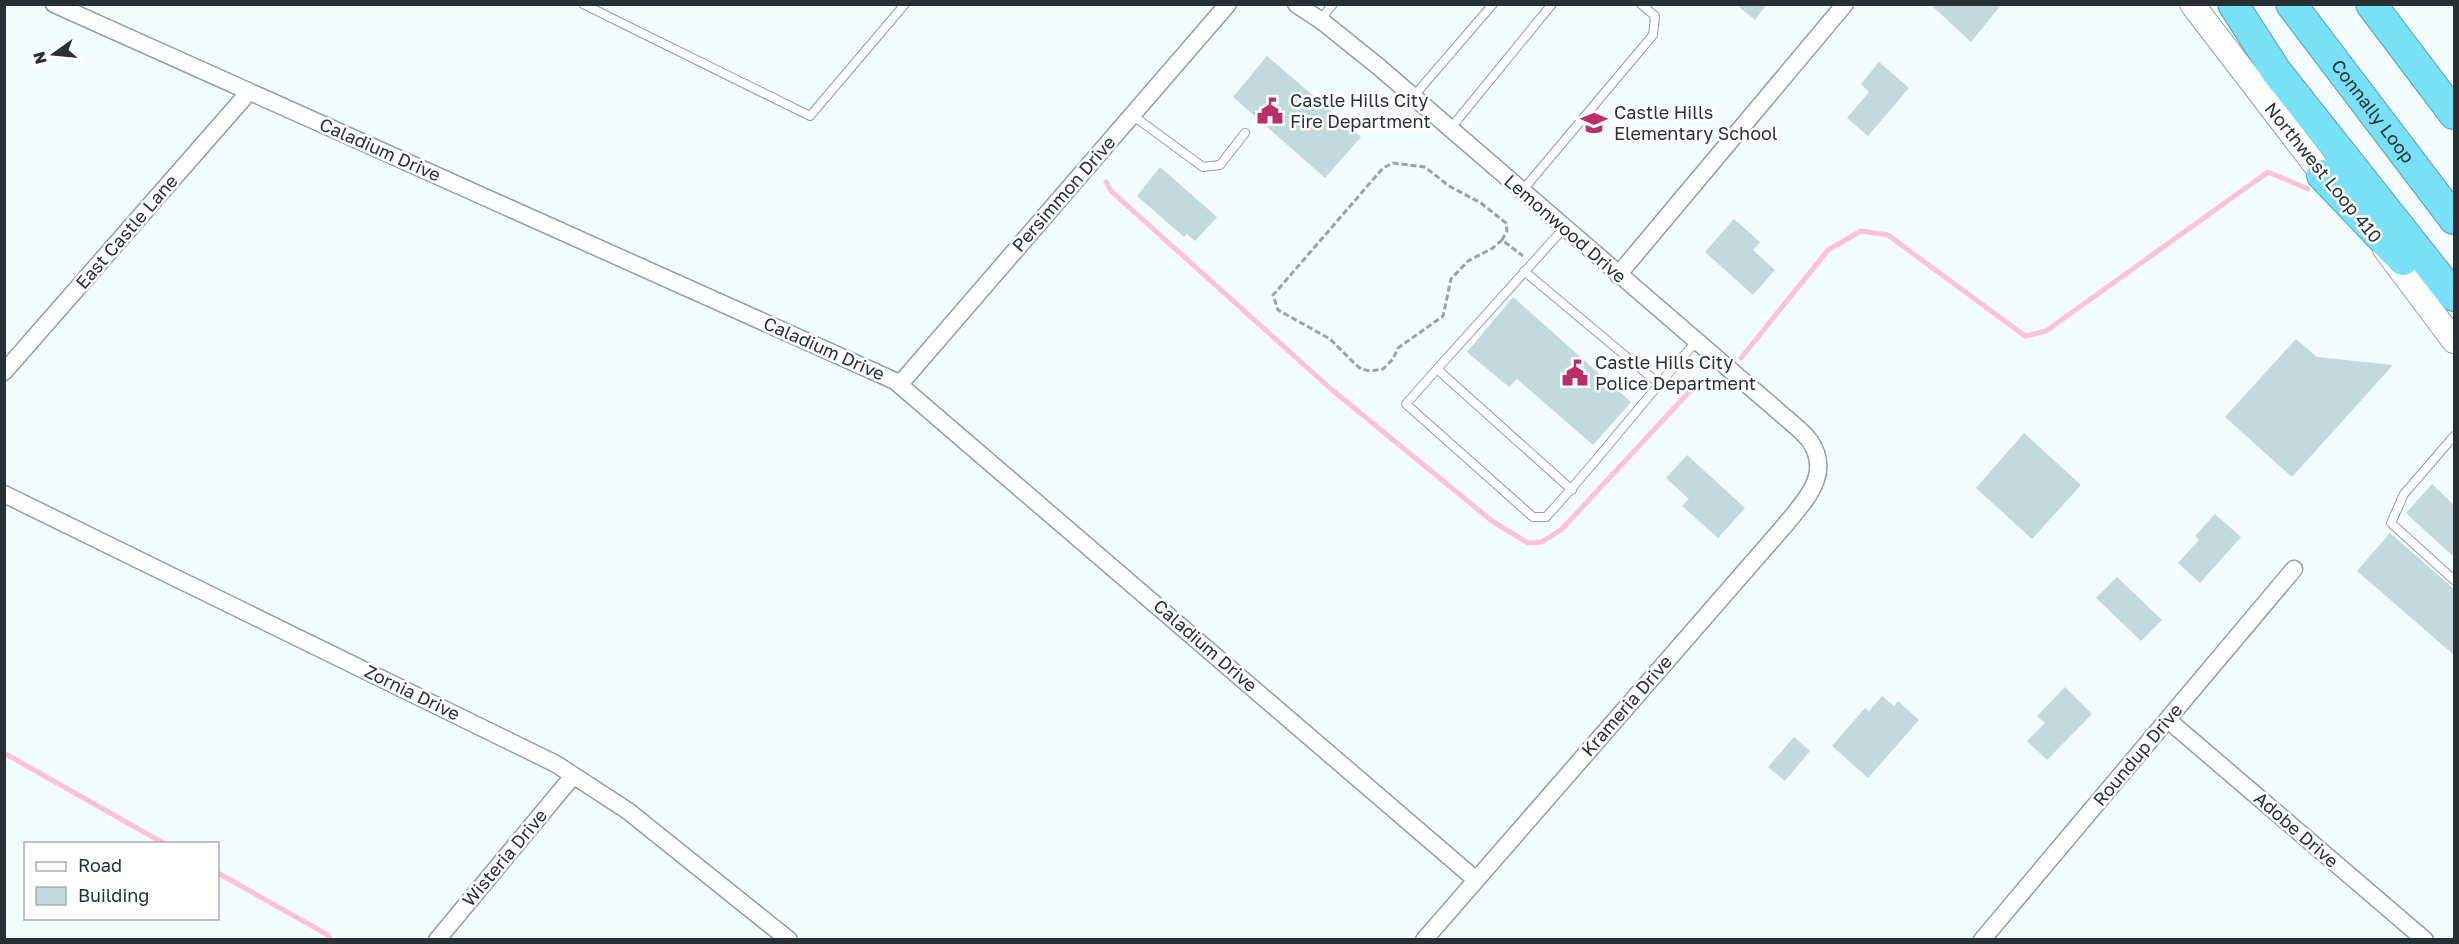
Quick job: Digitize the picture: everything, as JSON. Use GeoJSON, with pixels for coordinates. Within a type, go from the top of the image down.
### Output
{"type":"FeatureCollection","features":[{"type":"Feature","properties":{"kind":"highway"},"geometry":{"type":"LineString","coordinates":[[2233,4],[2276,71],[2454,296]]}},
{"type":"Feature","properties":{"kind":"highway","name":"Connally Loop"},"geometry":{"type":"LineString","coordinates":[[2291,4],[2454,219]]}},
{"type":"Feature","properties":{"kind":"highway"},"geometry":{"type":"LineString","coordinates":[[2371,4],[2454,114]]}},
{"type":"Feature","properties":{"kind":"highway"},"geometry":{"type":"LineString","coordinates":[[2376,4],[2454,91]]}},
{"type":"Feature","properties":{"kind":"highway"},"geometry":{"type":"LineString","coordinates":[[2322,175],[2454,314]]}},
{"type":"Feature","properties":{"kind":"main road","name":"Northwest Loop 410"},"geometry":{"type":"LineString","coordinates":[[2192,4],[2322,175],[2401,269],[2454,341]]}},
{"type":"Feature","properties":{"kind":"street","name":"Caladium Drive"},"geometry":{"type":"LineString","coordinates":[[54,4],[900,384],[1475,879]]}},
{"type":"Feature","properties":{"kind":"street","name":"Persimmon Drive"},"geometry":{"type":"LineString","coordinates":[[900,384],[1228,4]]}},
{"type":"Feature","properties":{"kind":"street","name":"Lemonwood Drive"},"geometry":{"type":"LineString","coordinates":[[1296,4],[1320,20],[1413,97],[1779,412],[1810,441],[1820,466]]}},
{"type":"Feature","properties":{"kind":"street"},"geometry":{"type":"LineString","coordinates":[[1618,274],[1845,4]]}},
{"type":"Feature","properties":{"kind":"street","name":"East Castle Lane"},"geometry":{"type":"LineString","coordinates":[[4,372],[249,92]]}},
{"type":"Feature","properties":{"kind":"street","name":"Krameria Drive"},"geometry":{"type":"LineString","coordinates":[[1424,939],[1786,524],[1814,489],[1820,466]]}},
{"type":"Feature","properties":{"kind":"street","name":"Zornia Drive"},"geometry":{"type":"LineString","coordinates":[[4,494],[556,764],[628,811],[789,939]]}},
{"type":"Feature","properties":{"kind":"street","name":"Roundup Drive"},"geometry":{"type":"LineString","coordinates":[[1982,939],[2294,569]]}},
{"type":"Feature","properties":{"kind":"street","name":"Adobe Drive"},"geometry":{"type":"LineString","coordinates":[[2168,720],[2425,939]]}},
{"type":"Feature","properties":{"kind":"street","name":"Wisteria Drive"},"geometry":{"type":"LineString","coordinates":[[437,939],[573,776]]}},
{"type":"Feature","properties":{"kind":"lane"},"geometry":{"type":"LineString","coordinates":[[583,4],[810,116],[905,4]]}},
{"type":"Feature","properties":{"kind":"lane"},"geometry":{"type":"LineString","coordinates":[[1320,20],[1333,4]]}},
{"type":"Feature","properties":{"kind":"lane"},"geometry":{"type":"LineString","coordinates":[[1413,97],[1493,4]]}},
{"type":"Feature","properties":{"kind":"lane"},"geometry":{"type":"LineString","coordinates":[[1450,129],[1552,4]]}},
{"type":"Feature","properties":{"kind":"lane"},"geometry":{"type":"LineString","coordinates":[[1522,191],[1653,35],[1655,16],[1641,4]]}},
{"type":"Feature","properties":{"kind":"lane"},"geometry":{"type":"LineString","coordinates":[[1132,115],[1203,167],[1220,165],[1245,134]]}},
{"type":"Feature","properties":{"kind":"lane"},"geometry":{"type":"LineString","coordinates":[[1563,228],[1406,404],[1533,517],[1546,517],[1572,490],[1658,383],[1696,342]]}},
{"type":"Feature","properties":{"kind":"lane"},"geometry":{"type":"LineString","coordinates":[[1524,271],[1658,383]]}},
{"type":"Feature","properties":{"kind":"lane"},"geometry":{"type":"LineString","coordinates":[[1437,369],[1572,490]]}},
{"type":"Feature","properties":{"kind":"lane"},"geometry":{"type":"LineString","coordinates":[[2454,436],[2404,494],[2391,523],[2454,579]]}},
{"type":"Feature","properties":{"kind":"path"},"geometry":{"type":"LineString","coordinates":[[1392,163],[1425,167],[1449,186],[1481,203],[1506,223],[1508,231],[1502,240],[1458,269],[1450,279],[1443,316],[1398,348],[1393,359],[1383,369],[1370,371],[1361,369],[1330,339],[1278,310],[1275,303],[1273,295],[1383,168],[1392,163]]}},
{"type":"Feature","properties":{"kind":"path"},"geometry":{"type":"LineString","coordinates":[[1502,240],[1532,263]]}},
{"type":"Feature","properties":{"kind":"building"},"geometry":{"type":"Polygon","coordinates":[[[1736,4],[1767,4],[1755,20],[1736,4]]]}},
{"type":"Feature","properties":{"kind":"building"},"geometry":{"type":"Polygon","coordinates":[[[1930,4],[1966,5],[2002,4],[1971,42],[1930,4]]]}},
{"type":"Feature","properties":{"kind":"building"},"geometry":{"type":"Polygon","coordinates":[[[1267,56],[1361,137],[1325,178],[1233,97],[1267,56]]]}},
{"type":"Feature","properties":{"kind":"building"},"geometry":{"type":"Polygon","coordinates":[[[1879,62],[1909,88],[1868,136],[1847,118],[1869,92],[1861,84],[1879,62]]]}},
{"type":"Feature","properties":{"kind":"building"},"geometry":{"type":"Polygon","coordinates":[[[1160,167],[1217,217],[1195,241],[1187,234],[1184,237],[1137,196],[1160,167]]]}},
{"type":"Feature","properties":{"kind":"building"},"geometry":{"type":"Polygon","coordinates":[[[1734,219],[1760,242],[1753,250],[1775,270],[1753,295],[1705,252],[1734,219]]]}},
{"type":"Feature","properties":{"kind":"building"},"geometry":{"type":"Polygon","coordinates":[[[1513,297],[1631,402],[1593,445],[1517,379],[1509,387],[1467,352],[1513,297]]]}},
{"type":"Feature","properties":{"kind":"building"},"geometry":{"type":"Polygon","coordinates":[[[2296,339],[2317,357],[2393,365],[2292,477],[2225,417],[2296,339]]]}},
{"type":"Feature","properties":{"kind":"building"},"geometry":{"type":"Polygon","coordinates":[[[2024,433],[2081,485],[2032,539],[1976,488],[2024,433]]]}},
{"type":"Feature","properties":{"kind":"building"},"geometry":{"type":"Polygon","coordinates":[[[1687,455],[1745,508],[1718,538],[1682,506],[1689,499],[1666,478],[1687,455]]]}},
{"type":"Feature","properties":{"kind":"building"},"geometry":{"type":"Polygon","coordinates":[[[2432,484],[2454,505],[2454,557],[2406,513],[2432,484]]]}},
{"type":"Feature","properties":{"kind":"building"},"geometry":{"type":"Polygon","coordinates":[[[2215,514],[2241,537],[2200,583],[2178,563],[2199,540],[2195,536],[2215,514]]]}},
{"type":"Feature","properties":{"kind":"building"},"geometry":{"type":"Polygon","coordinates":[[[2390,533],[2454,589],[2454,655],[2357,571],[2390,533]]]}},
{"type":"Feature","properties":{"kind":"building"},"geometry":{"type":"Polygon","coordinates":[[[2117,577],[2162,620],[2141,641],[2096,598],[2117,577]]]}},
{"type":"Feature","properties":{"kind":"building"},"geometry":{"type":"Polygon","coordinates":[[[2065,687],[2092,714],[2047,760],[2027,741],[2045,723],[2037,716],[2065,687]]]}},
{"type":"Feature","properties":{"kind":"building"},"geometry":{"type":"Polygon","coordinates":[[[1882,696],[1894,706],[1898,701],[1919,720],[1868,778],[1832,746],[1865,708],[1869,711],[1882,696]]]}},
{"type":"Feature","properties":{"kind":"building"},"geometry":{"type":"Polygon","coordinates":[[[1794,737],[1810,751],[1785,781],[1768,767],[1794,737]]]}},
{"type":"Feature","properties":{"kind":"waterway"},"geometry":{"type":"LineString","coordinates":[[1741,358],[1828,250],[1861,231],[1888,235],[2025,336],[2046,331],[2268,172],[2308,189]]}},
{"type":"Feature","properties":{"kind":"waterway"},"geometry":{"type":"LineString","coordinates":[[1106,182],[1111,191],[1331,389],[1492,521],[1528,543],[1542,542],[1562,529],[1688,393],[1707,379]]}},
{"type":"Feature","properties":{"kind":"waterway"},"geometry":{"type":"LineString","coordinates":[[4,753],[161,842]]}},
{"type":"Feature","properties":{"kind":"waterway"},"geometry":{"type":"LineString","coordinates":[[219,874],[328,935],[331,940]]}},
{"type":"Feature","properties":{"kind":"place","name":"Castle Hills City Fire Department"},"geometry":{"type":"Point","coordinates":[1270,111]}},
{"type":"Feature","properties":{"kind":"place","name":"Castle Hills Elementary School"},"geometry":{"type":"Point","coordinates":[1594,123]}},
{"type":"Feature","properties":{"kind":"place","name":"Castle Hills City Police Department"},"geometry":{"type":"Point","coordinates":[1575,373]}}]}
